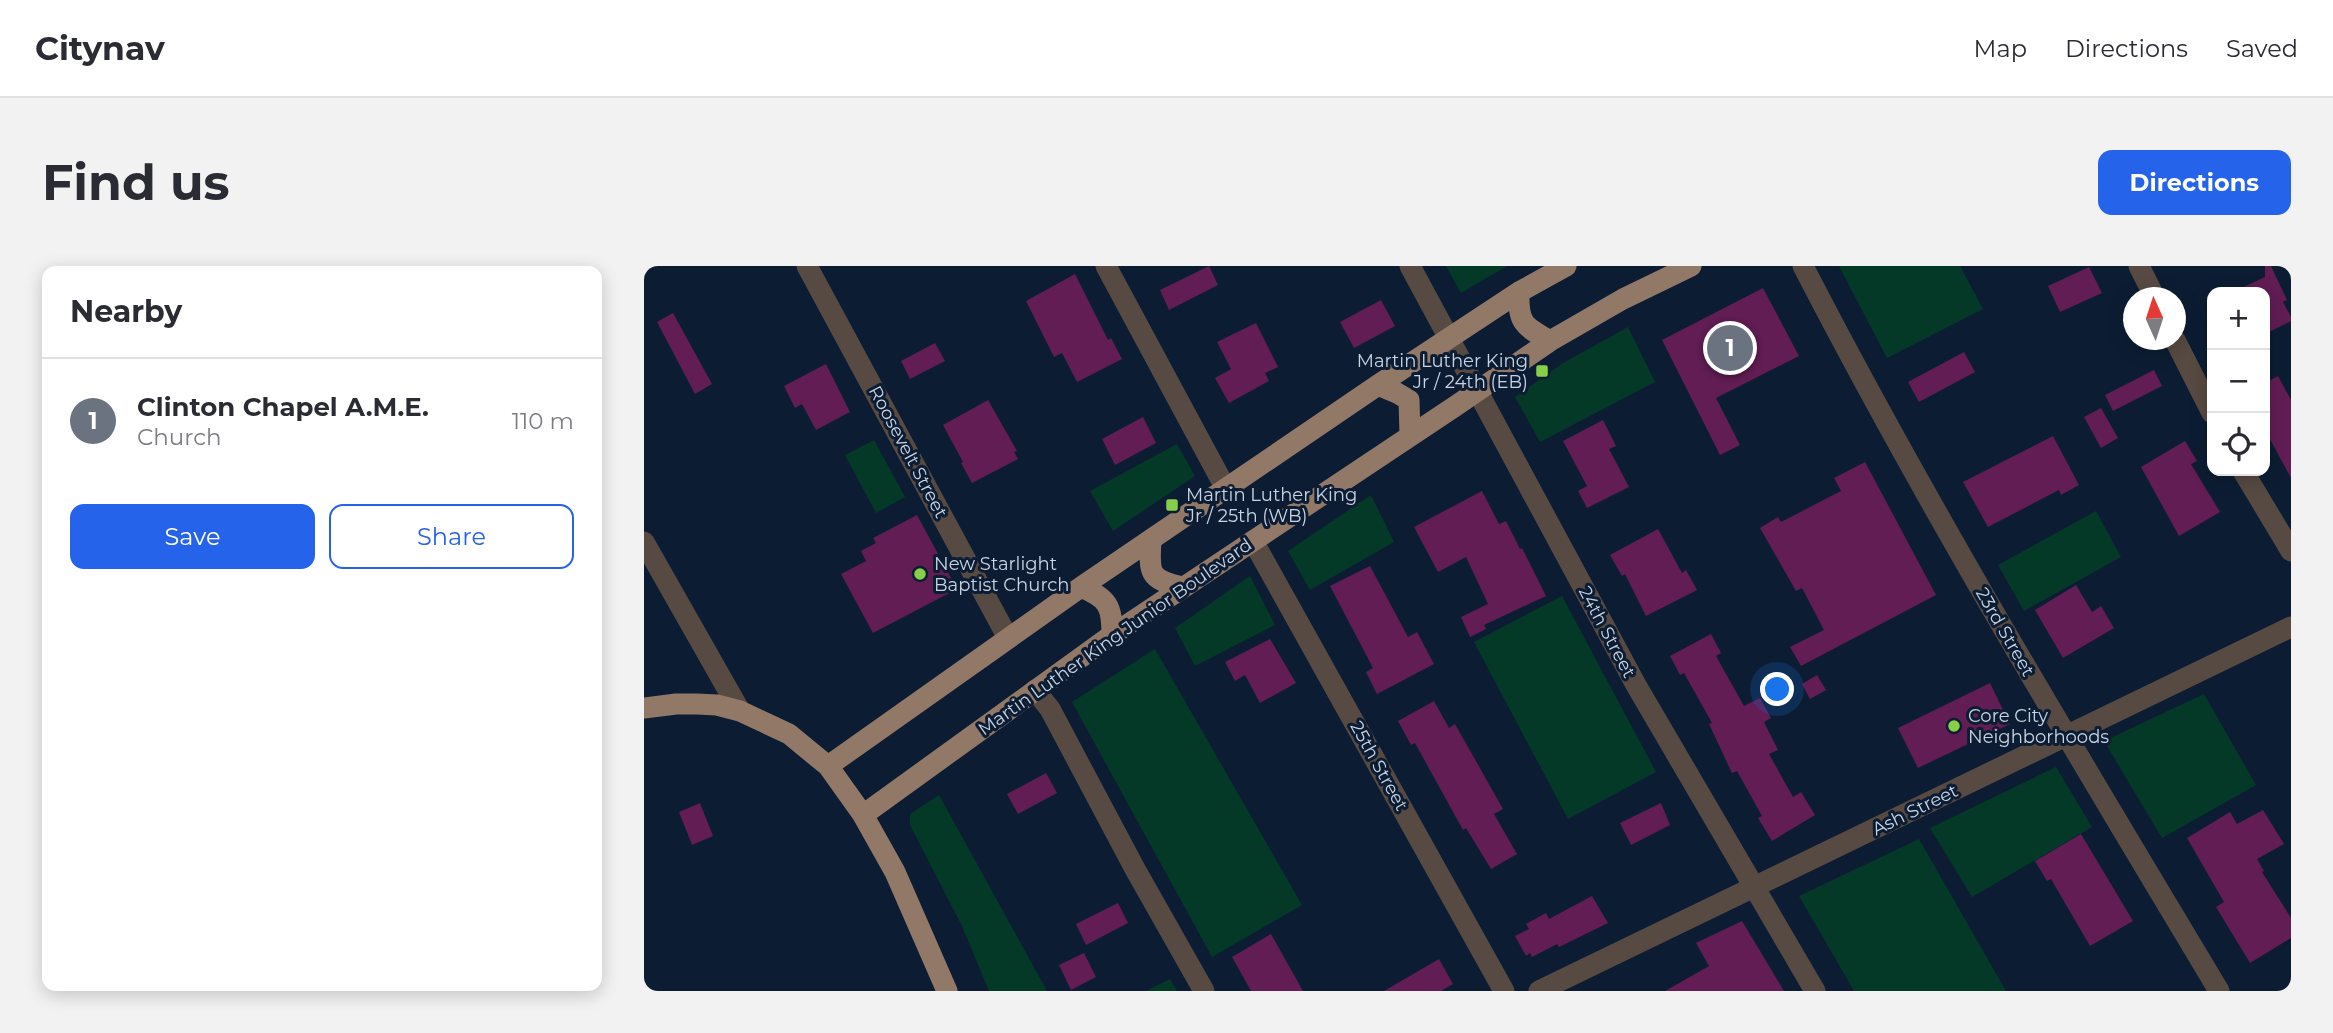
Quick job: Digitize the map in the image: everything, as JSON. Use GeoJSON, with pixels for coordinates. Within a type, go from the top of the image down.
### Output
{"type":"FeatureCollection","features":[{"type":"Feature","properties":{"kind":"main road"},"geometry":{"type":"LineString","coordinates":[[828,766],[1081,587],[1378,385],[1519,292],[1566,266]]}},
{"type":"Feature","properties":{"kind":"main road","name":"Martin Luther King Junior Boulevard"},"geometry":{"type":"LineString","coordinates":[[863,815],[1112,635],[1550,341],[1623,299],[1691,266]]}},
{"type":"Feature","properties":{"kind":"main road"},"geometry":{"type":"LineString","coordinates":[[1519,292],[1518,311],[1522,323],[1550,341]]}},
{"type":"Feature","properties":{"kind":"main road"},"geometry":{"type":"LineString","coordinates":[[1378,385],[1409,400],[1410,435]]}},
{"type":"Feature","properties":{"kind":"main road"},"geometry":{"type":"LineString","coordinates":[[1151,540],[1149,566],[1153,576],[1162,582],[1182,587]]}},
{"type":"Feature","properties":{"kind":"main road"},"geometry":{"type":"LineString","coordinates":[[1081,587],[1097,594],[1108,603],[1112,618],[1112,635]]}},
{"type":"Feature","properties":{"kind":"main road"},"geometry":{"type":"LineString","coordinates":[[644,708],[697,704],[717,705],[740,711],[789,734],[828,766],[863,815],[895,872],[947,991]]}},
{"type":"Feature","properties":{"kind":"street","name":"Roosevelt Street"},"geometry":{"type":"LineString","coordinates":[[807,266],[1008,638]]}},
{"type":"Feature","properties":{"kind":"street"},"geometry":{"type":"LineString","coordinates":[[1106,266],[1226,489]]}},
{"type":"Feature","properties":{"kind":"street","name":"24th Street"},"geometry":{"type":"LineString","coordinates":[[1410,266],[1636,685],[1815,991]]}},
{"type":"Feature","properties":{"kind":"street","name":"23rd Street"},"geometry":{"type":"LineString","coordinates":[[1803,266],[1906,461],[1990,608],[2219,991]]}},
{"type":"Feature","properties":{"kind":"street"},"geometry":{"type":"LineString","coordinates":[[2139,266],[2150,287]]}},
{"type":"Feature","properties":{"kind":"street"},"geometry":{"type":"LineString","coordinates":[[2180,350],[2207,403]]}},
{"type":"Feature","properties":{"kind":"street"},"geometry":{"type":"LineString","coordinates":[[2246,476],[2291,551]]}},
{"type":"Feature","properties":{"kind":"street","name":"25th Street"},"geometry":{"type":"LineString","coordinates":[[1253,541],[1504,991]]}},
{"type":"Feature","properties":{"kind":"street"},"geometry":{"type":"LineString","coordinates":[[644,542],[740,711]]}},
{"type":"Feature","properties":{"kind":"street","name":"Ash Street"},"geometry":{"type":"LineString","coordinates":[[1539,991],[2291,627]]}},
{"type":"Feature","properties":{"kind":"street"},"geometry":{"type":"LineString","coordinates":[[1035,690],[1050,709],[1204,991]]}},
{"type":"Feature","properties":{"kind":"green space"},"geometry":{"type":"Polygon","coordinates":[[[1446,266],[1507,266],[1461,293],[1446,266]]]}},
{"type":"Feature","properties":{"kind":"green space"},"geometry":{"type":"Polygon","coordinates":[[[1839,266],[1960,266],[1983,309],[1887,358],[1839,266]]]}},
{"type":"Feature","properties":{"kind":"green space"},"geometry":{"type":"Polygon","coordinates":[[[1628,327],[1655,382],[1540,442],[1515,397],[1563,363],[1628,327]]]}},
{"type":"Feature","properties":{"kind":"green space"},"geometry":{"type":"Polygon","coordinates":[[[874,440],[905,497],[876,513],[845,455],[874,440]]]}},
{"type":"Feature","properties":{"kind":"green space"},"geometry":{"type":"Polygon","coordinates":[[[1177,444],[1195,476],[1113,531],[1090,491],[1177,444]]]}},
{"type":"Feature","properties":{"kind":"green space"},"geometry":{"type":"Polygon","coordinates":[[[1371,495],[1394,542],[1310,590],[1288,551],[1371,495]]]}},
{"type":"Feature","properties":{"kind":"green space"},"geometry":{"type":"Polygon","coordinates":[[[2096,511],[2121,557],[2024,611],[1998,565],[2096,511]]]}},
{"type":"Feature","properties":{"kind":"green space"},"geometry":{"type":"Polygon","coordinates":[[[1250,576],[1275,625],[1195,666],[1175,628],[1250,576]]]}},
{"type":"Feature","properties":{"kind":"green space"},"geometry":{"type":"Polygon","coordinates":[[[1562,596],[1656,772],[1568,819],[1474,642],[1562,596]]]}},
{"type":"Feature","properties":{"kind":"green space"},"geometry":{"type":"Polygon","coordinates":[[[1155,649],[1302,905],[1212,957],[1072,702],[1155,649]]]}},
{"type":"Feature","properties":{"kind":"green space"},"geometry":{"type":"Polygon","coordinates":[[[2204,694],[2256,785],[2162,838],[2104,741],[2204,694]]]}},
{"type":"Feature","properties":{"kind":"green space"},"geometry":{"type":"Polygon","coordinates":[[[2056,767],[2092,827],[1972,897],[1930,828],[2056,767]]]}},
{"type":"Feature","properties":{"kind":"green space"},"geometry":{"type":"Polygon","coordinates":[[[939,795],[1047,991],[989,991],[962,926],[910,825],[910,814],[939,795]]]}},
{"type":"Feature","properties":{"kind":"green space"},"geometry":{"type":"Polygon","coordinates":[[[1919,839],[2006,991],[1854,991],[1799,896],[1919,839]]]}},
{"type":"Feature","properties":{"kind":"green space"},"geometry":{"type":"Polygon","coordinates":[[[1170,979],[1177,991],[1146,991],[1170,979]]]}},
{"type":"Feature","properties":{"kind":"building"},"geometry":{"type":"Polygon","coordinates":[[[1209,266],[1218,285],[1169,310],[1160,290],[1209,266]]]}},
{"type":"Feature","properties":{"kind":"building"},"geometry":{"type":"Polygon","coordinates":[[[2265,266],[2271,266],[2287,300],[2283,302],[2291,317],[2291,321],[2270,332],[2270,287],[2244,287],[2265,277],[2265,266]]]}},
{"type":"Feature","properties":{"kind":"building"},"geometry":{"type":"Polygon","coordinates":[[[2089,267],[2102,293],[2060,312],[2048,286],[2089,267]]]}},
{"type":"Feature","properties":{"kind":"building"},"geometry":{"type":"Polygon","coordinates":[[[1075,274],[1108,340],[1111,338],[1122,359],[1077,382],[1062,353],[1054,357],[1026,301],[1075,274]]]}},
{"type":"Feature","properties":{"kind":"building"},"geometry":{"type":"Polygon","coordinates":[[[1763,288],[1799,356],[1716,398],[1740,445],[1720,455],[1662,340],[1763,288]]]}},
{"type":"Feature","properties":{"kind":"building"},"geometry":{"type":"Polygon","coordinates":[[[1381,300],[1395,326],[1354,348],[1340,322],[1381,300]]]}},
{"type":"Feature","properties":{"kind":"building"},"geometry":{"type":"Polygon","coordinates":[[[673,313],[712,384],[695,394],[657,322],[673,313]]]}},
{"type":"Feature","properties":{"kind":"building"},"geometry":{"type":"Polygon","coordinates":[[[1256,323],[1278,367],[1265,373],[1269,381],[1229,403],[1215,378],[1231,369],[1217,342],[1256,323]]]}},
{"type":"Feature","properties":{"kind":"building"},"geometry":{"type":"Polygon","coordinates":[[[935,343],[945,361],[910,379],[901,361],[935,343]]]}},
{"type":"Feature","properties":{"kind":"building"},"geometry":{"type":"Polygon","coordinates":[[[1964,352],[1975,372],[1919,402],[1908,382],[1964,352]]]}},
{"type":"Feature","properties":{"kind":"building"},"geometry":{"type":"Polygon","coordinates":[[[826,364],[850,412],[816,430],[802,404],[795,408],[784,386],[826,364]]]}},
{"type":"Feature","properties":{"kind":"building"},"geometry":{"type":"Polygon","coordinates":[[[2154,370],[2162,386],[2113,411],[2105,395],[2154,370]]]}},
{"type":"Feature","properties":{"kind":"building"},"geometry":{"type":"Polygon","coordinates":[[[2278,376],[2291,400],[2291,478],[2270,439],[2270,380],[2278,376]]]}},
{"type":"Feature","properties":{"kind":"building"},"geometry":{"type":"Polygon","coordinates":[[[988,400],[1017,451],[1014,452],[1018,459],[972,483],[943,425],[988,400]]]}},
{"type":"Feature","properties":{"kind":"building"},"geometry":{"type":"Polygon","coordinates":[[[2101,408],[2118,438],[2101,448],[2084,417],[2101,408]]]}},
{"type":"Feature","properties":{"kind":"building"},"geometry":{"type":"Polygon","coordinates":[[[1143,417],[1156,443],[1115,465],[1102,439],[1143,417]]]}},
{"type":"Feature","properties":{"kind":"building"},"geometry":{"type":"Polygon","coordinates":[[[1603,420],[1616,446],[1609,449],[1629,487],[1587,508],[1578,491],[1587,486],[1563,441],[1603,420]]]}},
{"type":"Feature","properties":{"kind":"building"},"geometry":{"type":"Polygon","coordinates":[[[2053,436],[2079,485],[2061,495],[2059,490],[1988,527],[1963,482],[2053,436]]]}},
{"type":"Feature","properties":{"kind":"building"},"geometry":{"type":"Polygon","coordinates":[[[2185,441],[2197,461],[2191,464],[2220,512],[2179,536],[2141,467],[2185,441]]]}},
{"type":"Feature","properties":{"kind":"building"},"geometry":{"type":"Polygon","coordinates":[[[1865,462],[1936,595],[1801,666],[1790,647],[1824,630],[1802,588],[1796,591],[1760,528],[1778,517],[1781,522],[1841,491],[1834,478],[1865,462]]]}},
{"type":"Feature","properties":{"kind":"building"},"geometry":{"type":"Polygon","coordinates":[[[1482,491],[1499,524],[1506,521],[1546,596],[1484,625],[1486,629],[1470,637],[1461,617],[1488,604],[1466,557],[1438,572],[1414,527],[1482,491]]]}},
{"type":"Feature","properties":{"kind":"building"},"geometry":{"type":"Polygon","coordinates":[[[917,515],[957,589],[873,633],[841,574],[866,561],[861,551],[876,543],[873,538],[917,515]]]}},
{"type":"Feature","properties":{"kind":"building"},"geometry":{"type":"Polygon","coordinates":[[[1658,529],[1682,573],[1686,570],[1697,590],[1646,616],[1625,574],[1622,576],[1610,555],[1658,529]]]}},
{"type":"Feature","properties":{"kind":"building"},"geometry":{"type":"Polygon","coordinates":[[[1370,566],[1408,637],[1417,632],[1434,664],[1377,694],[1366,672],[1373,668],[1330,586],[1370,566]]]}},
{"type":"Feature","properties":{"kind":"building"},"geometry":{"type":"Polygon","coordinates":[[[2076,585],[2092,612],[2101,606],[2114,628],[2063,658],[2035,610],[2076,585]]]}},
{"type":"Feature","properties":{"kind":"building"},"geometry":{"type":"Polygon","coordinates":[[[1711,634],[1721,653],[1716,656],[1744,706],[1760,698],[1771,718],[1764,722],[1778,750],[1769,754],[1793,797],[1801,792],[1815,815],[1772,841],[1758,818],[1762,816],[1737,771],[1732,773],[1709,724],[1712,723],[1684,673],[1680,675],[1670,656],[1711,634]]]}},
{"type":"Feature","properties":{"kind":"building"},"geometry":{"type":"Polygon","coordinates":[[[1270,639],[1296,683],[1260,703],[1245,675],[1235,681],[1225,662],[1270,639]]]}},
{"type":"Feature","properties":{"kind":"building"},"geometry":{"type":"Polygon","coordinates":[[[1817,675],[1826,690],[1810,699],[1802,684],[1817,675]]]}},
{"type":"Feature","properties":{"kind":"building","name":"Core City Neighborhoods"},"geometry":{"type":"Polygon","coordinates":[[[1990,683],[2010,724],[1918,768],[1898,728],[1990,683]]]}},
{"type":"Feature","properties":{"kind":"building"},"geometry":{"type":"Polygon","coordinates":[[[1434,701],[1449,728],[1455,724],[1503,809],[1494,814],[1517,854],[1491,869],[1466,828],[1463,830],[1415,743],[1411,745],[1398,721],[1434,701]]]}},
{"type":"Feature","properties":{"kind":"building"},"geometry":{"type":"Polygon","coordinates":[[[1046,773],[1057,793],[1018,814],[1007,794],[1046,773]]]}},
{"type":"Feature","properties":{"kind":"building"},"geometry":{"type":"Polygon","coordinates":[[[700,803],[713,836],[692,845],[679,812],[700,803]]]}},
{"type":"Feature","properties":{"kind":"building"},"geometry":{"type":"Polygon","coordinates":[[[1661,803],[1670,825],[1631,845],[1620,823],[1661,803]]]}},
{"type":"Feature","properties":{"kind":"building"},"geometry":{"type":"Polygon","coordinates":[[[2263,810],[2284,844],[2257,859],[2264,871],[2262,872],[2291,918],[2291,938],[2250,963],[2216,907],[2224,902],[2187,838],[2230,812],[2237,824],[2263,810]]]}},
{"type":"Feature","properties":{"kind":"building"},"geometry":{"type":"Polygon","coordinates":[[[2081,834],[2133,921],[2090,946],[2051,879],[2047,881],[2035,861],[2081,834]]]}},
{"type":"Feature","properties":{"kind":"building"},"geometry":{"type":"Polygon","coordinates":[[[1592,896],[1608,923],[1559,947],[1557,944],[1532,957],[1530,953],[1526,956],[1515,936],[1529,929],[1526,924],[1546,913],[1549,919],[1592,896]]]}},
{"type":"Feature","properties":{"kind":"building"},"geometry":{"type":"Polygon","coordinates":[[[1118,903],[1128,923],[1086,945],[1076,924],[1118,903]]]}},
{"type":"Feature","properties":{"kind":"building"},"geometry":{"type":"Polygon","coordinates":[[[1742,921],[1784,991],[1665,991],[1709,966],[1696,943],[1742,921]]]}},
{"type":"Feature","properties":{"kind":"building"},"geometry":{"type":"Polygon","coordinates":[[[1271,934],[1303,991],[1251,991],[1232,957],[1271,934]]]}},
{"type":"Feature","properties":{"kind":"building"},"geometry":{"type":"Polygon","coordinates":[[[1084,953],[1096,977],[1071,990],[1059,965],[1084,953]]]}},
{"type":"Feature","properties":{"kind":"building"},"geometry":{"type":"Polygon","coordinates":[[[1439,959],[1453,984],[1441,991],[1384,991],[1439,959]]]}},
{"type":"Feature","properties":{"kind":"place","name":"Clinton Chapel A.M.E."},"geometry":{"type":"Point","coordinates":[1730,348]}},
{"type":"Feature","properties":{"kind":"place","name":"Martin Luther King Jr / 24th (EB)"},"geometry":{"type":"Point","coordinates":[1542,371]}},
{"type":"Feature","properties":{"kind":"place","name":"Martin Luther King Jr / 25th (WB)"},"geometry":{"type":"Point","coordinates":[1172,505]}},
{"type":"Feature","properties":{"kind":"place","name":"New Starlight Baptist Church"},"geometry":{"type":"Point","coordinates":[920,574]}},
{"type":"Feature","properties":{"kind":"place","name":"Core City Neighborhoods"},"geometry":{"type":"Point","coordinates":[1954,726]}}]}
